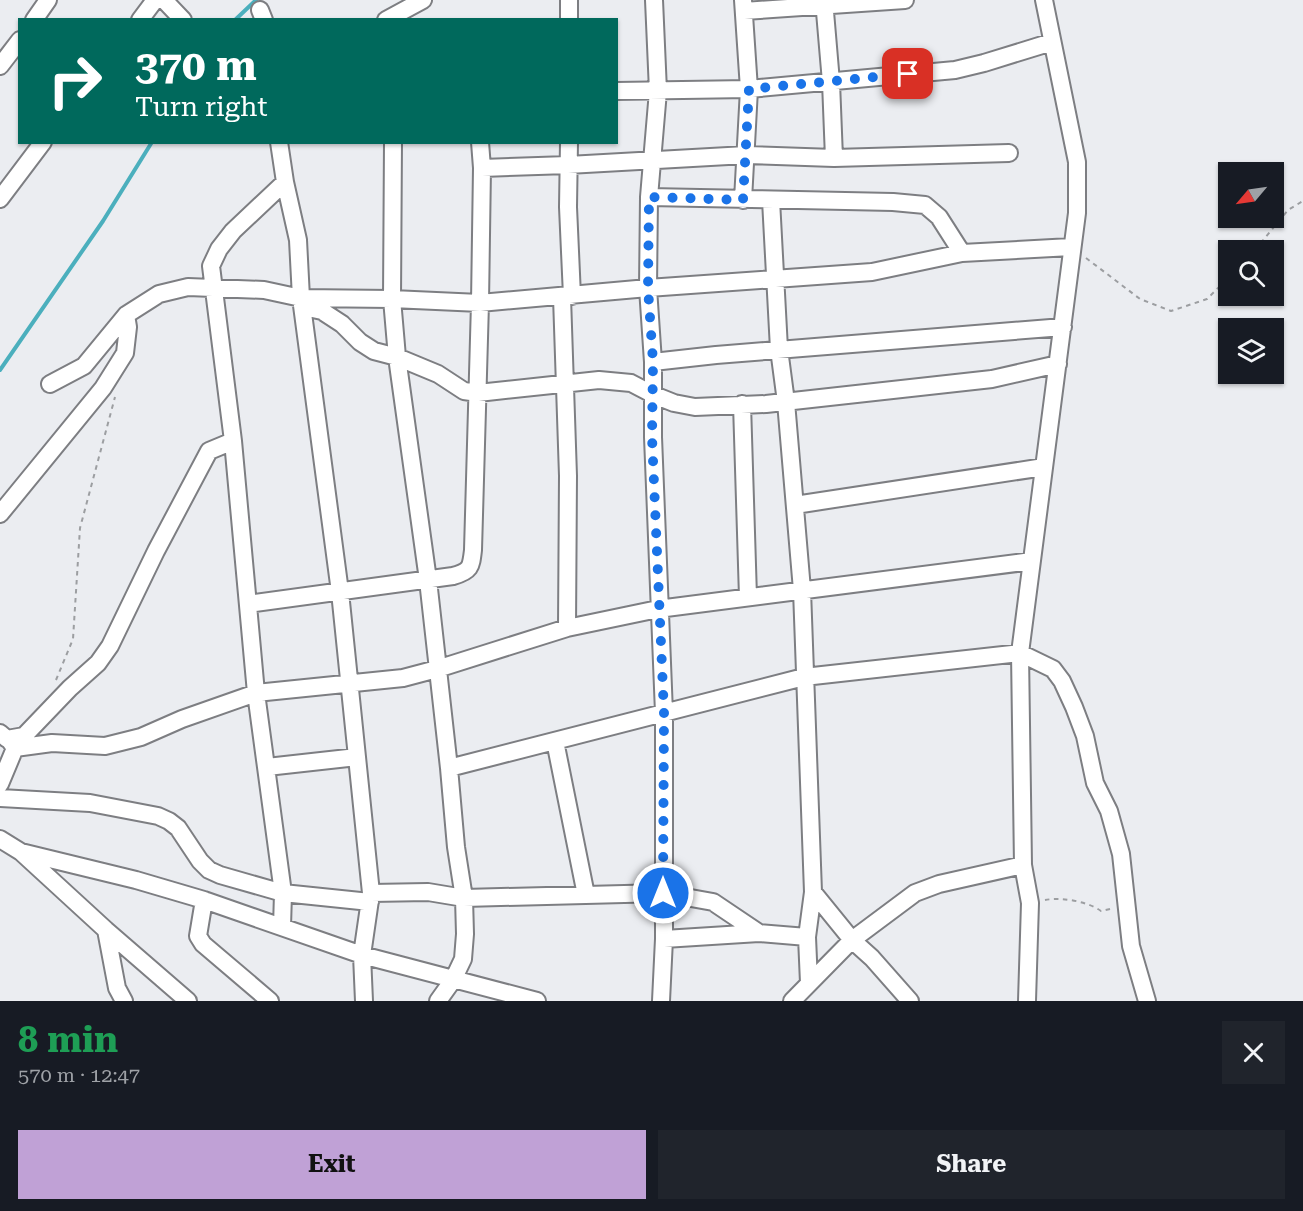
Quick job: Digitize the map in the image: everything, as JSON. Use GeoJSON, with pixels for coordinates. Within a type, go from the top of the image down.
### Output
{"type":"FeatureCollection","features":[{"type":"Feature","properties":{"kind":"street"},"geometry":{"type":"LineString","coordinates":[[35,18],[48,0]]}},
{"type":"Feature","properties":{"kind":"street"},"geometry":{"type":"LineString","coordinates":[[142,18],[155,0]]}},
{"type":"Feature","properties":{"kind":"street"},"geometry":{"type":"LineString","coordinates":[[164,0],[181,18]]}},
{"type":"Feature","properties":{"kind":"street"},"geometry":{"type":"LineString","coordinates":[[391,18],[423,0]]}},
{"type":"Feature","properties":{"kind":"street"},"geometry":{"type":"LineString","coordinates":[[569,0],[569,18]]}},
{"type":"Feature","properties":{"kind":"street"},"geometry":{"type":"LineString","coordinates":[[654,0],[657,91],[649,197],[648,288],[653,362],[652,437],[664,713],[664,939],[661,1001]]}},
{"type":"Feature","properties":{"kind":"street"},"geometry":{"type":"LineString","coordinates":[[743,200],[749,89],[743,5],[905,0]]}},
{"type":"Feature","properties":{"kind":"street"},"geometry":{"type":"LineString","coordinates":[[1027,1001],[1030,903],[1023,865],[1020,653],[1077,213],[1077,162],[1044,0]]}},
{"type":"Feature","properties":{"kind":"street"},"geometry":{"type":"LineString","coordinates":[[824,3],[831,82],[834,158]]}},
{"type":"Feature","properties":{"kind":"street"},"geometry":{"type":"LineString","coordinates":[[618,91],[749,89],[955,70],[1052,42]]}},
{"type":"Feature","properties":{"kind":"street"},"geometry":{"type":"LineString","coordinates":[[0,66],[18,43]]}},
{"type":"Feature","properties":{"kind":"street"},"geometry":{"type":"LineString","coordinates":[[0,199],[41,144]]}},
{"type":"Feature","properties":{"kind":"street"},"geometry":{"type":"LineString","coordinates":[[279,144],[298,240],[302,302],[340,592],[371,898],[362,955],[364,1001]]}},
{"type":"Feature","properties":{"kind":"street"},"geometry":{"type":"LineString","coordinates":[[393,144],[392,299],[397,357],[428,580],[456,847],[464,898],[463,959],[453,980],[438,1001]]}},
{"type":"Feature","properties":{"kind":"street"},"geometry":{"type":"LineString","coordinates":[[248,604],[428,580],[464,573],[471,565],[480,303],[482,168],[480,144]]}},
{"type":"Feature","properties":{"kind":"street"},"geometry":{"type":"LineString","coordinates":[[567,628],[568,476],[564,382],[569,144]]}},
{"type":"Feature","properties":{"kind":"street"},"geometry":{"type":"LineString","coordinates":[[482,168],[746,155],[834,158],[1009,153]]}},
{"type":"Feature","properties":{"kind":"street"},"geometry":{"type":"LineString","coordinates":[[282,927],[283,892],[256,693],[233,441],[212,266],[219,249],[233,231],[285,182]]}},
{"type":"Feature","properties":{"kind":"street"},"geometry":{"type":"LineString","coordinates":[[649,197],[893,202],[925,205],[939,217],[962,253]]}},
{"type":"Feature","properties":{"kind":"street"},"geometry":{"type":"LineString","coordinates":[[771,201],[779,349],[786,402],[802,590],[813,892],[807,937],[809,983]]}},
{"type":"Feature","properties":{"kind":"street"},"geometry":{"type":"LineString","coordinates":[[302,302],[392,299],[480,303],[567,297],[648,288],[872,272],[962,253],[1071,247]]}},
{"type":"Feature","properties":{"kind":"street"},"geometry":{"type":"LineString","coordinates":[[50,384],[84,366],[126,315],[159,294],[188,287],[264,290],[302,302],[342,324],[360,342],[374,351],[397,357],[438,374],[464,391],[478,393],[599,380],[631,383],[674,403],[695,407],[786,402],[992,379],[1058,364]]}},
{"type":"Feature","properties":{"kind":"street"},"geometry":{"type":"LineString","coordinates":[[0,514],[104,388],[125,353],[128,327],[126,315]]}},
{"type":"Feature","properties":{"kind":"street"},"geometry":{"type":"LineString","coordinates":[[653,362],[779,349],[1063,327]]}},
{"type":"Feature","properties":{"kind":"street"},"geometry":{"type":"LineString","coordinates":[[741,404],[748,597]]}},
{"type":"Feature","properties":{"kind":"street"},"geometry":{"type":"LineString","coordinates":[[7,740],[24,736],[70,688],[98,663],[110,646],[156,551],[209,451],[233,441]]}},
{"type":"Feature","properties":{"kind":"street"},"geometry":{"type":"LineString","coordinates":[[795,505],[1044,467]]}},
{"type":"Feature","properties":{"kind":"street"},"geometry":{"type":"LineString","coordinates":[[7,740],[105,746],[141,737],[182,719],[256,693],[403,678],[567,628],[658,609],[1032,561]]}},
{"type":"Feature","properties":{"kind":"street"},"geometry":{"type":"LineString","coordinates":[[449,768],[804,677],[1020,653],[1053,669],[1062,681],[1085,736],[1095,783],[1108,811],[1121,854],[1131,946],[1147,1001]]}},
{"type":"Feature","properties":{"kind":"street"},"geometry":{"type":"LineString","coordinates":[[0,784],[7,740]]}},
{"type":"Feature","properties":{"kind":"street"},"geometry":{"type":"LineString","coordinates":[[555,741],[586,895]]}},
{"type":"Feature","properties":{"kind":"street"},"geometry":{"type":"LineString","coordinates":[[267,767],[357,758]]}},
{"type":"Feature","properties":{"kind":"street"},"geometry":{"type":"LineString","coordinates":[[0,798],[90,803],[158,816],[169,820],[178,828],[200,861],[209,870],[283,892],[371,898],[428,892],[464,898],[663,893],[713,902],[759,933]]}},
{"type":"Feature","properties":{"kind":"street"},"geometry":{"type":"LineString","coordinates":[[0,839],[21,852],[188,1001]]}},
{"type":"Feature","properties":{"kind":"street"},"geometry":{"type":"LineString","coordinates":[[21,852],[136,880],[204,900],[362,955],[537,1001]]}},
{"type":"Feature","properties":{"kind":"street"},"geometry":{"type":"LineString","coordinates":[[792,1001],[852,940],[915,893],[939,884],[1023,865]]}},
{"type":"Feature","properties":{"kind":"street"},"geometry":{"type":"LineString","coordinates":[[813,892],[852,940],[872,958],[910,1001]]}},
{"type":"Feature","properties":{"kind":"street"},"geometry":{"type":"LineString","coordinates":[[204,900],[198,925],[198,936],[203,944],[270,1001]]}},
{"type":"Feature","properties":{"kind":"street"},"geometry":{"type":"LineString","coordinates":[[106,930],[117,987],[124,1001]]}},
{"type":"Feature","properties":{"kind":"street"},"geometry":{"type":"LineString","coordinates":[[664,939],[759,933],[807,937]]}},
{"type":"Feature","properties":{"kind":"path"},"geometry":{"type":"LineString","coordinates":[[1263,240],[1288,210],[1303,201]]}},
{"type":"Feature","properties":{"kind":"path"},"geometry":{"type":"LineString","coordinates":[[1071,247],[1140,299],[1171,311],[1207,299],[1218,288]]}},
{"type":"Feature","properties":{"kind":"path"},"geometry":{"type":"LineString","coordinates":[[54,686],[73,639],[80,528],[117,387]]}},
{"type":"Feature","properties":{"kind":"path"},"geometry":{"type":"LineString","coordinates":[[1030,903],[1057,898],[1090,905],[1101,911],[1116,908],[1127,915]]}},
{"type":"Feature","properties":{"kind":"waterway"},"geometry":{"type":"LineString","coordinates":[[237,18],[256,0]]}},
{"type":"Feature","properties":{"kind":"waterway"},"geometry":{"type":"LineString","coordinates":[[0,370],[103,221],[151,144]]}},
{"type":"Feature","properties":{"kind":"route"},"geometry":{"type":"LineString","coordinates":[[663,893],[664,713],[652,437],[654,395],[648,288],[649,197],[743,200],[749,89],[908,74]]}}]}
